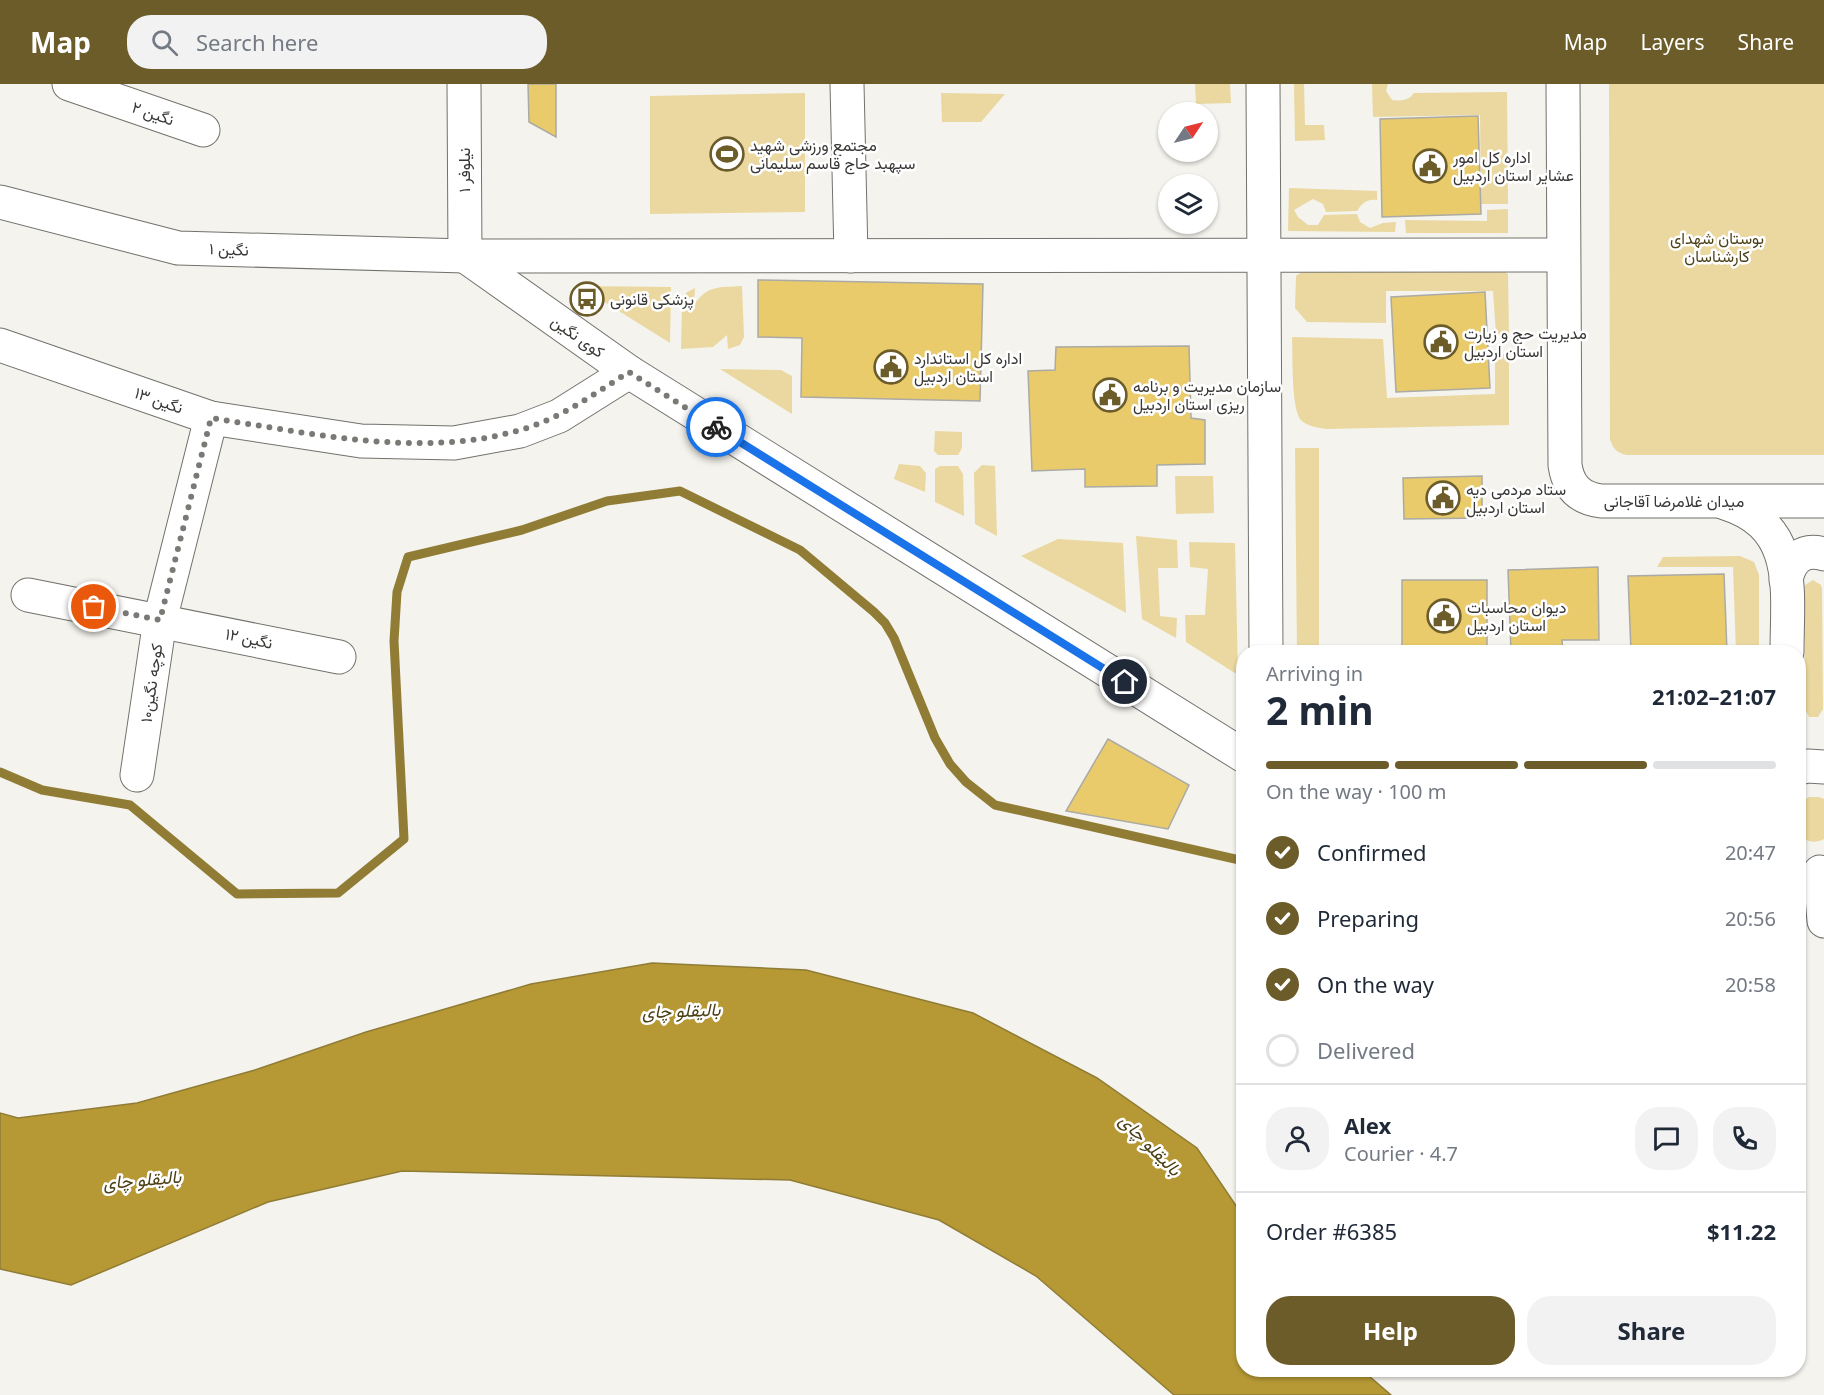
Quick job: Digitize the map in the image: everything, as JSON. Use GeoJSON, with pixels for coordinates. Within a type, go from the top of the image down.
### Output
{"type":"FeatureCollection","features":[{"type":"Feature","properties":{"kind":"street","name":"نگین ۲"},"geometry":{"type":"LineString","coordinates":[[69,84],[204,130]]}},
{"type":"Feature","properties":{"kind":"street","name":"نیلوفر ۱"},"geometry":{"type":"LineString","coordinates":[[464,84],[465,256]]}},
{"type":"Feature","properties":{"kind":"street"},"geometry":{"type":"LineString","coordinates":[[847,84],[851,256]]}},
{"type":"Feature","properties":{"kind":"street"},"geometry":{"type":"LineString","coordinates":[[1263,84],[1266,645]]}},
{"type":"Feature","properties":{"kind":"street","name":"میدان غلامرضا آقاجانی"},"geometry":{"type":"LineString","coordinates":[[1563,84],[1565,465],[1572,486],[1580,495],[1590,500],[1601,501],[1824,501]]}},
{"type":"Feature","properties":{"kind":"street","name":"نگین ۱"},"geometry":{"type":"LineString","coordinates":[[0,202],[178,248],[465,256],[1563,255]]}},
{"type":"Feature","properties":{"kind":"street","name":"کوی نگین"},"geometry":{"type":"LineString","coordinates":[[465,256],[629,372],[1236,751]]}},
{"type":"Feature","properties":{"kind":"street","name":"نگین ۱۳"},"geometry":{"type":"LineString","coordinates":[[0,345],[211,418],[361,441],[454,443],[520,430],[559,416],[629,372]]}},
{"type":"Feature","properties":{"kind":"street","name":"کوچه نگین۱۰"},"geometry":{"type":"LineString","coordinates":[[137,775],[160,620],[211,418]]}},
{"type":"Feature","properties":{"kind":"street"},"geometry":{"type":"LineString","coordinates":[[1708,501],[1734,506],[1757,518],[1779,546],[1785,562],[1787,645]]}},
{"type":"Feature","properties":{"kind":"street"},"geometry":{"type":"LineString","coordinates":[[1786,580],[1788,571],[1797,557],[1813,552],[1824,554]]}},
{"type":"Feature","properties":{"kind":"street","name":"نگین ۱۲"},"geometry":{"type":"LineString","coordinates":[[28,595],[339,657]]}},
{"type":"Feature","properties":{"kind":"street"},"geometry":{"type":"LineString","coordinates":[[1806,766],[1824,767]]}},
{"type":"Feature","properties":{"kind":"street"},"geometry":{"type":"LineString","coordinates":[[1814,871],[1824,921]]}},
{"type":"Feature","properties":{"kind":"green space"},"geometry":{"type":"Polygon","coordinates":[[[1195,84],[1230,84],[1231,103],[1196,102],[1195,84]]]}},
{"type":"Feature","properties":{"kind":"green space"},"geometry":{"type":"Polygon","coordinates":[[[1294,84],[1304,84],[1305,125],[1324,125],[1325,140],[1295,141],[1294,84]]]}},
{"type":"Feature","properties":{"kind":"green space"},"geometry":{"type":"Polygon","coordinates":[[[1372,84],[1388,84],[1386,91],[1392,100],[1407,99],[1414,93],[1507,92],[1508,204],[1481,204],[1480,115],[1373,117],[1372,84]]]}},
{"type":"Feature","properties":{"kind":"green space","name":"بوستان شهدای کارشناسان"},"geometry":{"type":"Polygon","coordinates":[[[1609,84],[1824,84],[1824,455],[1627,455],[1618,452],[1613,445],[1610,439],[1609,84]]]}},
{"type":"Feature","properties":{"kind":"green space","name":"مجتمع ورزشی شهید سپهبد حاج قاسم سلیمانی"},"geometry":{"type":"Polygon","coordinates":[[[805,93],[805,212],[650,214],[650,96],[805,93]]]}},
{"type":"Feature","properties":{"kind":"green space"},"geometry":{"type":"Polygon","coordinates":[[[941,93],[1005,94],[981,122],[942,122],[941,93]]]}},
{"type":"Feature","properties":{"kind":"green space"},"geometry":{"type":"Polygon","coordinates":[[[1289,188],[1377,191],[1377,200],[1366,202],[1357,211],[1326,212],[1323,204],[1313,199],[1294,210],[1298,217],[1308,225],[1318,225],[1324,215],[1357,214],[1360,222],[1370,228],[1383,223],[1396,222],[1395,232],[1288,231],[1289,188]]]}},
{"type":"Feature","properties":{"kind":"green space"},"geometry":{"type":"Polygon","coordinates":[[[1508,209],[1508,233],[1406,233],[1405,220],[1487,221],[1487,210],[1508,209]]]}},
{"type":"Feature","properties":{"kind":"green space"},"geometry":{"type":"Polygon","coordinates":[[[1498,267],[1508,274],[1509,334],[1496,334],[1493,291],[1386,291],[1386,323],[1307,322],[1295,308],[1296,276],[1307,268],[1498,267]]]}},
{"type":"Feature","properties":{"kind":"green space"},"geometry":{"type":"Polygon","coordinates":[[[579,286],[671,287],[670,343],[579,286]]]}},
{"type":"Feature","properties":{"kind":"green space"},"geometry":{"type":"Polygon","coordinates":[[[742,286],[744,337],[740,345],[728,349],[727,335],[713,347],[681,349],[682,304],[686,293],[695,288],[694,305],[704,293],[715,288],[742,286]]]}},
{"type":"Feature","properties":{"kind":"green space"},"geometry":{"type":"Polygon","coordinates":[[[1292,337],[1383,339],[1387,398],[1495,394],[1495,354],[1509,354],[1509,425],[1327,429],[1309,425],[1300,419],[1295,403],[1292,337]]]}},
{"type":"Feature","properties":{"kind":"green space"},"geometry":{"type":"Polygon","coordinates":[[[720,369],[781,370],[792,376],[792,414],[720,369]]]}},
{"type":"Feature","properties":{"kind":"green space"},"geometry":{"type":"Polygon","coordinates":[[[935,431],[962,432],[962,448],[958,455],[938,455],[934,451],[935,431]]]}},
{"type":"Feature","properties":{"kind":"green space"},"geometry":{"type":"Polygon","coordinates":[[[1295,448],[1319,448],[1319,645],[1297,645],[1295,448]]]}},
{"type":"Feature","properties":{"kind":"green space"},"geometry":{"type":"Polygon","coordinates":[[[899,464],[920,466],[926,473],[925,492],[894,479],[899,464]]]}},
{"type":"Feature","properties":{"kind":"green space"},"geometry":{"type":"Polygon","coordinates":[[[982,465],[995,466],[997,536],[975,524],[974,473],[982,465]]]}},
{"type":"Feature","properties":{"kind":"green space"},"geometry":{"type":"Polygon","coordinates":[[[940,466],[958,466],[963,474],[964,516],[935,502],[935,469],[940,466]]]}},
{"type":"Feature","properties":{"kind":"green space"},"geometry":{"type":"Polygon","coordinates":[[[1175,476],[1213,476],[1214,513],[1176,514],[1175,476]]]}},
{"type":"Feature","properties":{"kind":"green space"},"geometry":{"type":"Polygon","coordinates":[[[1136,536],[1177,540],[1178,568],[1158,568],[1160,616],[1177,618],[1176,638],[1142,619],[1136,536]]]}},
{"type":"Feature","properties":{"kind":"green space"},"geometry":{"type":"Polygon","coordinates":[[[1058,539],[1123,543],[1126,613],[1021,556],[1058,539]]]}},
{"type":"Feature","properties":{"kind":"green space"},"geometry":{"type":"Polygon","coordinates":[[[1189,542],[1235,543],[1236,674],[1186,642],[1185,615],[1205,615],[1208,569],[1190,567],[1189,542]]]}},
{"type":"Feature","properties":{"kind":"green space"},"geometry":{"type":"Polygon","coordinates":[[[1740,556],[1754,562],[1759,575],[1759,645],[1736,645],[1733,567],[1657,567],[1663,557],[1740,556]]]}},
{"type":"Feature","properties":{"kind":"green space"},"geometry":{"type":"Polygon","coordinates":[[[1813,580],[1821,585],[1822,589],[1823,709],[1818,717],[1809,717],[1806,711],[1805,585],[1813,580]]]}},
{"type":"Feature","properties":{"kind":"green space"},"geometry":{"type":"Polygon","coordinates":[[[1819,797],[1824,799],[1824,839],[1814,842],[1806,840],[1806,799],[1819,797]]]}},
{"type":"Feature","properties":{"kind":"water","name":"بالیقلو چای"},"geometry":{"type":"Polygon","coordinates":[[[652,963],[806,970],[973,1013],[1097,1078],[1197,1148],[1236,1206],[1236,1377],[1370,1377],[1391,1395],[1174,1395],[1036,1276],[939,1220],[790,1180],[402,1171],[268,1202],[71,1285],[0,1269],[0,1113],[18,1118],[137,1103],[255,1070],[366,1032],[531,984],[652,963]]]}},
{"type":"Feature","properties":{"kind":"building"},"geometry":{"type":"Polygon","coordinates":[[[528,84],[556,84],[556,137],[529,122],[528,84]]]}},
{"type":"Feature","properties":{"kind":"building","name":"اداره کل امور عشایر استان اردبیل"},"geometry":{"type":"Polygon","coordinates":[[[1478,116],[1481,214],[1382,217],[1380,119],[1478,116]]]}},
{"type":"Feature","properties":{"kind":"building","name":"اداره کل استاندارد استان اردبیل"},"geometry":{"type":"Polygon","coordinates":[[[758,280],[983,284],[980,401],[801,397],[802,338],[758,337],[758,280]]]}},
{"type":"Feature","properties":{"kind":"building","name":"مدیریت حج و زیارت استان اردبیل"},"geometry":{"type":"Polygon","coordinates":[[[1485,292],[1490,388],[1396,392],[1391,297],[1485,292]]]}},
{"type":"Feature","properties":{"kind":"building","name":"سازمان مدیریت و برنامه ریزی استان اردبیل"},"geometry":{"type":"Polygon","coordinates":[[[1189,346],[1191,418],[1205,420],[1205,464],[1157,465],[1157,486],[1085,487],[1085,469],[1032,471],[1028,371],[1055,370],[1056,347],[1189,346]]]}},
{"type":"Feature","properties":{"kind":"building","name":"ستاد مردمی دیه استان اردبیل"},"geometry":{"type":"Polygon","coordinates":[[[1482,476],[1482,518],[1404,519],[1403,478],[1482,476]]]}},
{"type":"Feature","properties":{"kind":"building"},"geometry":{"type":"Polygon","coordinates":[[[1598,567],[1599,640],[1562,640],[1562,645],[1511,645],[1508,570],[1598,567]]]}},
{"type":"Feature","properties":{"kind":"building"},"geometry":{"type":"Polygon","coordinates":[[[1724,574],[1727,645],[1631,645],[1628,576],[1724,574]]]}},
{"type":"Feature","properties":{"kind":"building","name":"دیوان محاسبات استان اردبیل"},"geometry":{"type":"Polygon","coordinates":[[[1402,580],[1487,580],[1487,645],[1402,645],[1402,580]]]}},
{"type":"Feature","properties":{"kind":"building"},"geometry":{"type":"Polygon","coordinates":[[[1108,739],[1189,785],[1168,829],[1066,811],[1108,739]]]}},
{"type":"Feature","properties":{"kind":"waterway"},"geometry":{"type":"LineString","coordinates":[[0,772],[42,790],[130,805],[237,894],[338,893],[404,839],[394,641],[397,592],[408,557],[522,530],[607,501],[680,491],[800,550],[874,612],[885,623],[894,638],[935,738],[950,764],[966,782],[995,805],[1236,859]]}},
{"type":"Feature","properties":{"kind":"way so far"},"geometry":{"type":"LineString","coordinates":[[94,607],[160,620],[211,418],[361,441],[454,443],[520,430],[559,416],[629,372],[716,427]]}},
{"type":"Feature","properties":{"kind":"place","name":"مجتمع ورزشی شهید سپهبد حاج قاسم سلیمانی"},"geometry":{"type":"Point","coordinates":[727,154]}},
{"type":"Feature","properties":{"kind":"place","name":"اداره کل امور عشایر استان اردبیل"},"geometry":{"type":"Point","coordinates":[1430,166]}},
{"type":"Feature","properties":{"kind":"place","name":"پزشکی قانونی"},"geometry":{"type":"Point","coordinates":[587,299]}},
{"type":"Feature","properties":{"kind":"place","name":"مدیریت حج و زیارت استان اردبیل"},"geometry":{"type":"Point","coordinates":[1441,342]}},
{"type":"Feature","properties":{"kind":"place","name":"اداره کل استاندارد استان اردبیل"},"geometry":{"type":"Point","coordinates":[891,367]}},
{"type":"Feature","properties":{"kind":"place","name":"سازمان مدیریت و برنامه ریزی استان اردبیل"},"geometry":{"type":"Point","coordinates":[1110,395]}},
{"type":"Feature","properties":{"kind":"place","name":"ستاد مردمی دیه استان اردبیل"},"geometry":{"type":"Point","coordinates":[1443,498]}},
{"type":"Feature","properties":{"kind":"place","name":"دیوان محاسبات استان اردبیل"},"geometry":{"type":"Point","coordinates":[1444,616]}},
{"type":"Feature","properties":{"kind":"route"},"geometry":{"type":"LineString","coordinates":[[716,427],[1125,682]]}}]}
